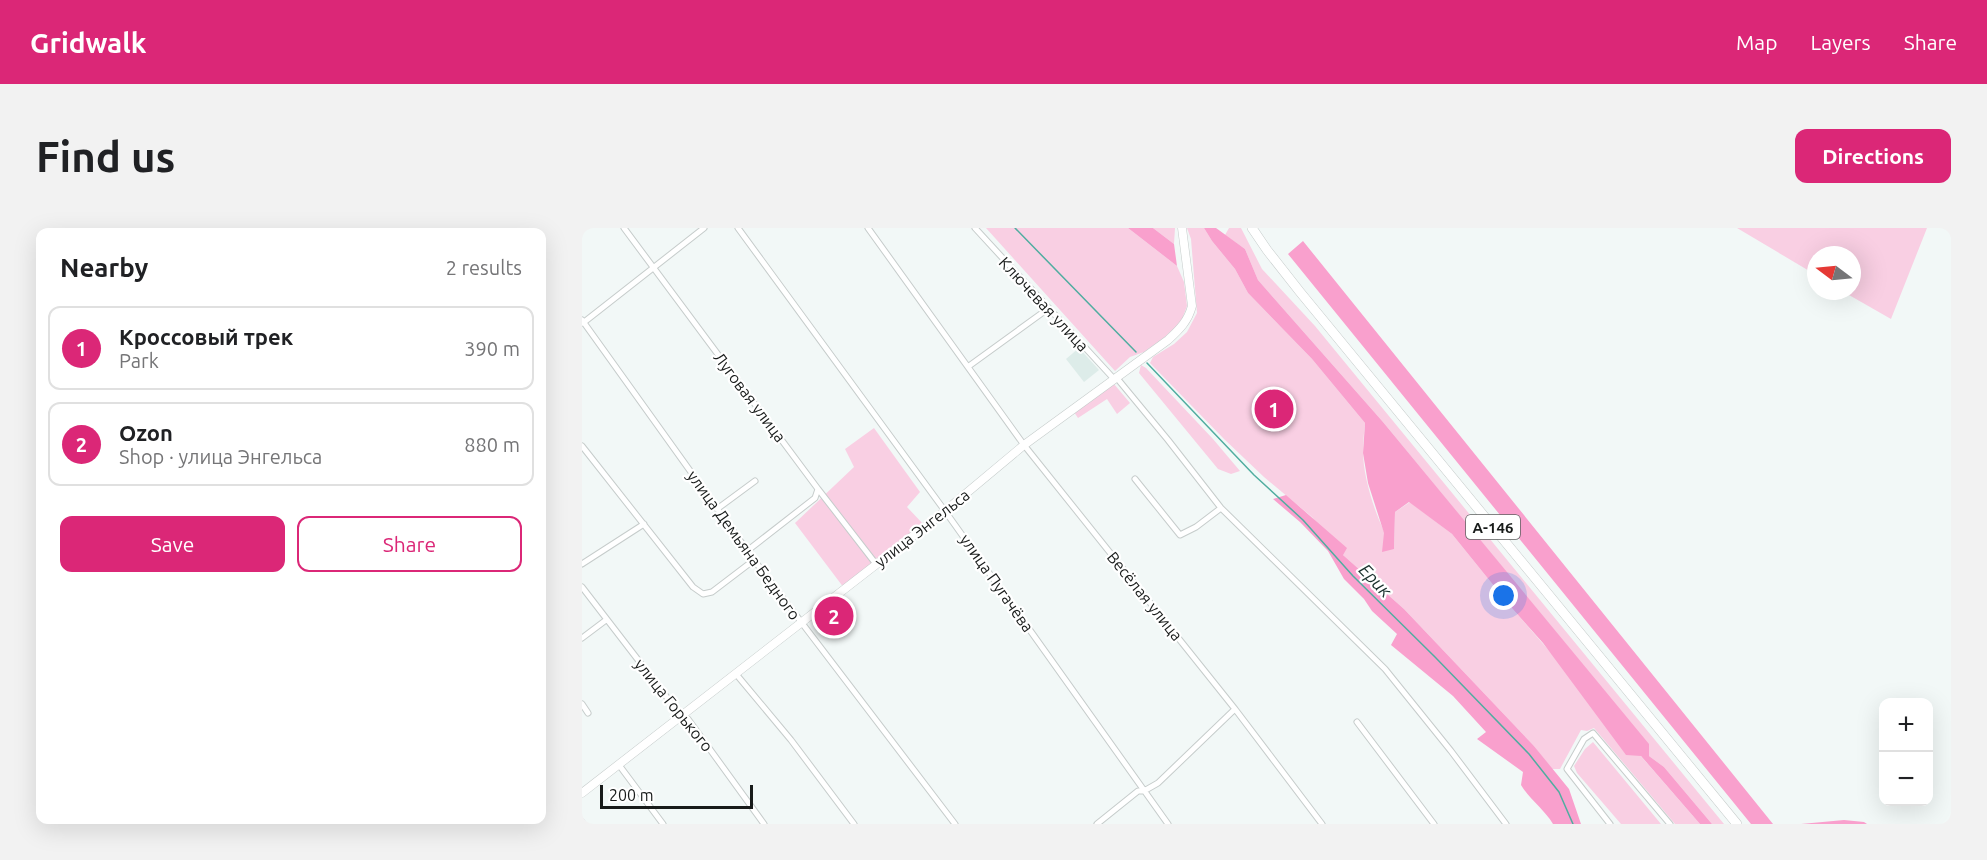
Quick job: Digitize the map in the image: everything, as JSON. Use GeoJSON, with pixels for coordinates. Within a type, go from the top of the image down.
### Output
{"type":"FeatureCollection","features":[{"type":"Feature","properties":{"kind":"highway","name":"А-146"},"geometry":{"type":"LineString","coordinates":[[1252,228],[1300,292],[1737,824]]}},
{"type":"Feature","properties":{"kind":"street","name":"Луговая улица"},"geometry":{"type":"LineString","coordinates":[[624,228],[876,564]]}},
{"type":"Feature","properties":{"kind":"street"},"geometry":{"type":"LineString","coordinates":[[583,322],[704,228]]}},
{"type":"Feature","properties":{"kind":"street","name":"улица Пугачёва"},"geometry":{"type":"LineString","coordinates":[[738,228],[945,511],[1168,824]]}},
{"type":"Feature","properties":{"kind":"street","name":"Весёлая улица"},"geometry":{"type":"LineString","coordinates":[[868,228],[1024,445],[1235,709],[1322,824]]}},
{"type":"Feature","properties":{"kind":"street","name":"Ключевая улица"},"geometry":{"type":"LineString","coordinates":[[975,228],[1115,378],[1221,508],[1385,669],[1506,824]]}},
{"type":"Feature","properties":{"kind":"street","name":"улица Энгельса"},"geometry":{"type":"LineString","coordinates":[[582,793],[945,511],[1024,445],[1168,340],[1189,317],[1192,306],[1182,228]]}},
{"type":"Feature","properties":{"kind":"street"},"geometry":{"type":"LineString","coordinates":[[969,366],[1049,308]]}},
{"type":"Feature","properties":{"kind":"street","name":"улица Демьяна Бедного"},"geometry":{"type":"LineString","coordinates":[[583,322],[747,551],[955,824]]}},
{"type":"Feature","properties":{"kind":"street"},"geometry":{"type":"LineString","coordinates":[[582,446],[693,587],[703,594],[712,592],[754,560]]}},
{"type":"Feature","properties":{"kind":"street"},"geometry":{"type":"LineString","coordinates":[[1135,479],[1180,535],[1196,527],[1221,508]]}},
{"type":"Feature","properties":{"kind":"street"},"geometry":{"type":"LineString","coordinates":[[717,508],[755,481]]}},
{"type":"Feature","properties":{"kind":"street"},"geometry":{"type":"LineString","coordinates":[[747,551],[815,498],[818,489]]}},
{"type":"Feature","properties":{"kind":"street"},"geometry":{"type":"LineString","coordinates":[[582,564],[644,524]]}},
{"type":"Feature","properties":{"kind":"street","name":"улица Горького"},"geometry":{"type":"LineString","coordinates":[[582,587],[682,717],[688,719],[764,824]]}},
{"type":"Feature","properties":{"kind":"street"},"geometry":{"type":"LineString","coordinates":[[582,638],[606,620]]}},
{"type":"Feature","properties":{"kind":"street"},"geometry":{"type":"LineString","coordinates":[[736,674],[791,740],[854,824]]}},
{"type":"Feature","properties":{"kind":"street"},"geometry":{"type":"LineString","coordinates":[[582,704],[588,713]]}},
{"type":"Feature","properties":{"kind":"street"},"geometry":{"type":"LineString","coordinates":[[1097,824],[1138,791],[1144,791],[1158,783],[1235,709]]}},
{"type":"Feature","properties":{"kind":"street"},"geometry":{"type":"LineString","coordinates":[[1357,722],[1434,824]]}},
{"type":"Feature","properties":{"kind":"street"},"geometry":{"type":"LineString","coordinates":[[1610,824],[1568,769],[1584,740],[1593,733],[1670,824]]}},
{"type":"Feature","properties":{"kind":"street"},"geometry":{"type":"LineString","coordinates":[[619,765],[663,824]]}},
{"type":"Feature","properties":{"kind":"shaded area"},"geometry":{"type":"Polygon","coordinates":[[[986,228],[1128,228],[1177,266],[1184,282],[1187,306],[1181,322],[1165,337],[1144,352],[1130,357],[1115,371],[986,228]]]}},
{"type":"Feature","properties":{"kind":"shaded area"},"geometry":{"type":"Polygon","coordinates":[[[1128,228],[1153,228],[1174,244],[1177,266],[1128,228]]]}},
{"type":"Feature","properties":{"kind":"shaded area"},"geometry":{"type":"Polygon","coordinates":[[[1153,228],[1175,228],[1174,244],[1153,228]]]}},
{"type":"Feature","properties":{"kind":"shaded area"},"geometry":{"type":"Polygon","coordinates":[[[1187,228],[1204,228],[1235,269],[1248,293],[1312,359],[1365,423],[1364,463],[1372,502],[1382,528],[1394,549],[1395,512],[1410,502],[1452,534],[1511,607],[1700,824],[1675,824],[1594,728],[1587,731],[1581,730],[1560,769],[1552,769],[1534,746],[1404,609],[1343,555],[1312,517],[1264,477],[1224,439],[1150,363],[1153,357],[1174,344],[1187,332],[1197,313],[1191,239],[1187,228]]]}},
{"type":"Feature","properties":{"kind":"shaded area"},"geometry":{"type":"Polygon","coordinates":[[[1204,228],[1216,228],[1245,249],[1258,280],[1383,422],[1649,744],[1649,756],[1664,767],[1712,824],[1700,824],[1641,756],[1626,755],[1543,643],[1452,534],[1409,502],[1395,512],[1394,549],[1382,552],[1384,533],[1368,483],[1363,453],[1365,423],[1312,359],[1248,293],[1235,269],[1204,228]]]}},
{"type":"Feature","properties":{"kind":"shaded area"},"geometry":{"type":"Polygon","coordinates":[[[1229,228],[1241,228],[1262,269],[1315,326],[1724,824],[1712,824],[1664,767],[1649,756],[1648,744],[1383,422],[1258,280],[1245,249],[1225,235],[1229,228]]]}},
{"type":"Feature","properties":{"kind":"shaded area"},"geometry":{"type":"Polygon","coordinates":[[[1737,228],[1927,228],[1891,319],[1858,300],[1861,300],[1861,246],[1807,246],[1807,270],[1737,228]]]}},
{"type":"Feature","properties":{"kind":"shaded area"},"geometry":{"type":"Polygon","coordinates":[[[1303,241],[1773,824],[1751,824],[1288,254],[1303,241]]]}},
{"type":"Feature","properties":{"kind":"shaded area"},"geometry":{"type":"Polygon","coordinates":[[[1079,348],[1099,370],[1084,382],[1066,359],[1079,348]]]}},
{"type":"Feature","properties":{"kind":"shaded area"},"geometry":{"type":"Polygon","coordinates":[[[1141,365],[1213,439],[1240,471],[1231,474],[1218,469],[1139,373],[1141,365]]]}},
{"type":"Feature","properties":{"kind":"shaded area"},"geometry":{"type":"Polygon","coordinates":[[[1114,384],[1130,403],[1117,414],[1107,399],[1078,418],[1074,412],[1114,384]]]}},
{"type":"Feature","properties":{"kind":"shaded area"},"geometry":{"type":"Polygon","coordinates":[[[874,428],[920,492],[907,507],[925,526],[844,588],[795,523],[854,467],[845,449],[874,428]]]}},
{"type":"Feature","properties":{"kind":"shaded area"},"geometry":{"type":"Polygon","coordinates":[[[1286,495],[1347,548],[1343,555],[1404,609],[1534,746],[1569,789],[1581,824],[1553,824],[1521,785],[1523,772],[1477,739],[1486,732],[1453,696],[1391,645],[1397,634],[1372,611],[1364,599],[1344,579],[1328,551],[1300,522],[1273,499],[1286,495]]]}},
{"type":"Feature","properties":{"kind":"shaded area"},"geometry":{"type":"Polygon","coordinates":[[[1593,742],[1661,824],[1621,824],[1577,773],[1574,766],[1585,749],[1593,742]]]}},
{"type":"Feature","properties":{"kind":"shaded area"},"geometry":{"type":"Polygon","coordinates":[[[1844,820],[1867,824],[1801,824],[1844,820]]]}},
{"type":"Feature","properties":{"kind":"waterway","name":"Ерик"},"geometry":{"type":"LineString","coordinates":[[1015,228],[1136,352]]}},
{"type":"Feature","properties":{"kind":"waterway","name":"Ерик"},"geometry":{"type":"LineString","coordinates":[[1147,363],[1254,475],[1303,520],[1353,576],[1529,754],[1559,792],[1573,824]]}},
{"type":"Feature","properties":{"kind":"place","name":"Кроссовый трек"},"geometry":{"type":"Point","coordinates":[1274,409]}},
{"type":"Feature","properties":{"kind":"place","name":"Ozon"},"geometry":{"type":"Point","coordinates":[834,616]}}]}
